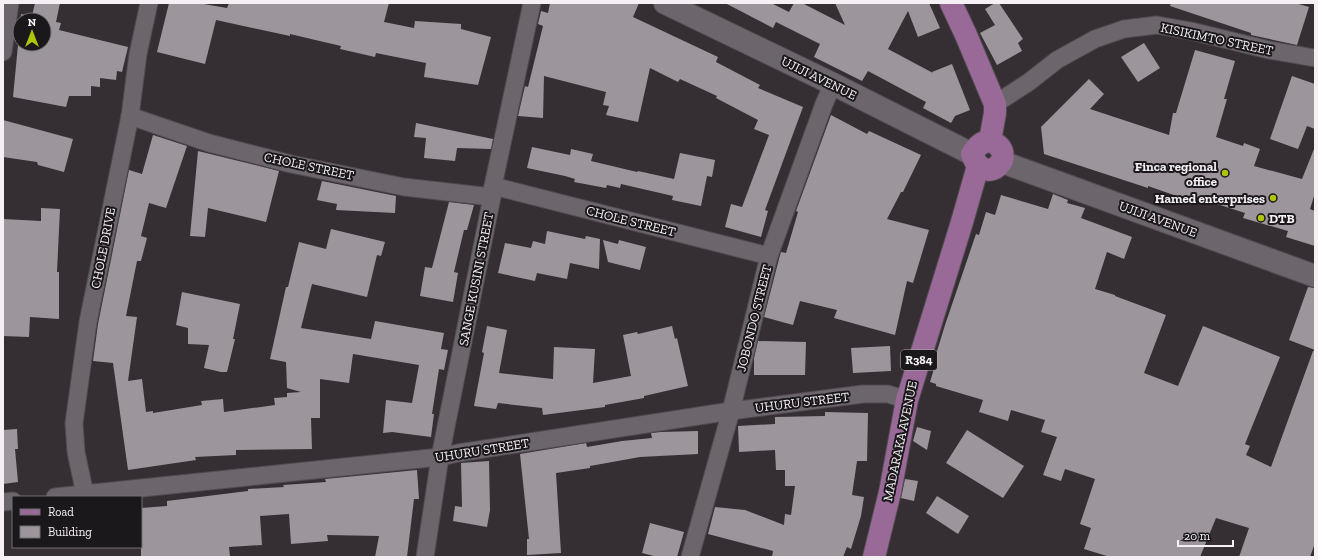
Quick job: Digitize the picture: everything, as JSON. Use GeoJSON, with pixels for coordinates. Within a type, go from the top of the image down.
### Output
{"type":"FeatureCollection","features":[{"type":"Feature","properties":{"kind":"main road","name":"UJIJI AVENUE"},"geometry":{"type":"LineString","coordinates":[[666,3],[833,84],[975,160]]}},
{"type":"Feature","properties":{"kind":"main road"},"geometry":{"type":"LineString","coordinates":[[951,3],[966,34],[995,104],[996,113],[990,141]]}},
{"type":"Feature","properties":{"kind":"main road"},"geometry":{"type":"LineString","coordinates":[[990,141],[997,144],[1002,149],[1002,162],[997,168],[984,170],[975,160],[977,146],[983,142],[990,141]]}},
{"type":"Feature","properties":{"kind":"main road","name":"MADARAKA AVENUE"},"geometry":{"type":"LineString","coordinates":[[874,557],[890,492],[907,400],[962,222],[975,160]]}},
{"type":"Feature","properties":{"kind":"main road","name":"UJIJI AVENUE"},"geometry":{"type":"LineString","coordinates":[[1002,162],[1315,276]]}},
{"type":"Feature","properties":{"kind":"street"},"geometry":{"type":"LineString","coordinates":[[3,52],[10,3]]}},
{"type":"Feature","properties":{"kind":"street","name":"CHOLE DRIVE"},"geometry":{"type":"LineString","coordinates":[[84,494],[76,452],[74,423],[88,322],[130,116],[138,54],[149,3]]}},
{"type":"Feature","properties":{"kind":"street","name":"SANGE KUSINI STREET"},"geometry":{"type":"LineString","coordinates":[[425,557],[440,457],[492,192],[532,3]]}},
{"type":"Feature","properties":{"kind":"street","name":"KISIKIMTO STREET"},"geometry":{"type":"LineString","coordinates":[[995,104],[1029,82],[1057,60],[1095,39],[1124,29],[1156,25],[1191,31],[1268,50],[1315,58]]}},
{"type":"Feature","properties":{"kind":"street","name":"JOBONDO STREET"},"geometry":{"type":"LineString","coordinates":[[690,557],[732,411],[769,256],[824,104],[833,84]]}},
{"type":"Feature","properties":{"kind":"street","name":"CHOLE STREET"},"geometry":{"type":"LineString","coordinates":[[130,116],[209,143],[291,164],[404,187],[492,192],[769,256]]}},
{"type":"Feature","properties":{"kind":"street","name":"UHURU STREET"},"geometry":{"type":"LineString","coordinates":[[65,496],[440,457],[732,411],[863,394],[888,394],[907,400]]}},
{"type":"Feature","properties":{"kind":"building"},"geometry":{"type":"Polygon","coordinates":[[[35,3],[60,3],[56,22],[61,23],[59,30],[128,47],[122,72],[117,71],[116,80],[100,78],[100,87],[91,86],[91,96],[69,96],[66,107],[13,97],[17,52],[52,52],[52,12],[33,12],[35,3]]]}},
{"type":"Feature","properties":{"kind":"building"},"geometry":{"type":"Polygon","coordinates":[[[169,3],[198,3],[227,8],[229,3],[389,3],[384,22],[414,28],[415,21],[461,24],[461,29],[491,37],[478,85],[424,77],[426,63],[376,53],[375,57],[340,49],[341,46],[290,34],[290,36],[216,20],[205,64],[157,52],[169,3]]]}},
{"type":"Feature","properties":{"kind":"building"},"geometry":{"type":"Polygon","coordinates":[[[550,3],[639,3],[633,17],[718,57],[716,62],[760,85],[758,88],[803,107],[765,210],[768,211],[761,237],[725,227],[731,204],[742,207],[769,135],[754,129],[758,120],[716,98],[717,96],[680,79],[678,82],[650,68],[638,122],[606,115],[609,106],[603,105],[606,92],[544,76],[543,118],[518,116],[525,86],[528,87],[543,26],[538,24],[541,11],[548,13],[550,3]]]}},
{"type":"Feature","properties":{"kind":"building"},"geometry":{"type":"Polygon","coordinates":[[[725,3],[771,3],[789,12],[794,3],[802,3],[845,25],[835,3],[929,3],[940,28],[918,37],[908,11],[888,49],[933,73],[932,72],[952,64],[970,110],[955,116],[951,123],[923,108],[926,102],[868,71],[862,81],[814,57],[820,44],[776,22],[773,28],[725,3]]]}},
{"type":"Feature","properties":{"kind":"building"},"geometry":{"type":"Polygon","coordinates":[[[995,3],[999,3],[1023,39],[1018,43],[1022,51],[997,65],[980,33],[995,25],[985,9],[995,3]]]}},
{"type":"Feature","properties":{"kind":"building"},"geometry":{"type":"Polygon","coordinates":[[[1171,3],[1295,3],[1309,7],[1297,45],[1251,35],[1251,33],[1170,6],[1171,3]]]}},
{"type":"Feature","properties":{"kind":"building"},"geometry":{"type":"Polygon","coordinates":[[[1144,43],[1160,68],[1138,82],[1121,57],[1144,43]]]}},
{"type":"Feature","properties":{"kind":"building"},"geometry":{"type":"Polygon","coordinates":[[[1195,50],[1235,61],[1224,99],[1227,99],[1216,137],[1243,146],[1244,143],[1260,149],[1254,166],[1302,179],[1315,149],[1315,193],[1310,209],[1315,211],[1315,246],[1286,237],[1288,231],[1243,218],[1245,213],[1192,196],[1191,201],[1044,154],[1041,127],[1089,79],[1104,94],[1090,109],[1169,135],[1173,113],[1176,113],[1195,50]]]}},
{"type":"Feature","properties":{"kind":"building"},"geometry":{"type":"Polygon","coordinates":[[[1292,76],[1315,84],[1315,129],[1307,126],[1298,149],[1270,139],[1292,76]]]}},
{"type":"Feature","properties":{"kind":"building"},"geometry":{"type":"Polygon","coordinates":[[[831,115],[867,134],[869,131],[921,155],[903,192],[901,192],[887,219],[929,230],[913,283],[907,281],[895,335],[834,318],[837,310],[800,301],[793,325],[764,317],[781,252],[786,253],[798,212],[796,211],[831,115]]]}},
{"type":"Feature","properties":{"kind":"building"},"geometry":{"type":"Polygon","coordinates":[[[3,120],[73,139],[64,172],[38,165],[37,162],[3,157],[3,120]]]}},
{"type":"Feature","properties":{"kind":"building"},"geometry":{"type":"Polygon","coordinates":[[[416,123],[493,139],[491,149],[457,148],[455,161],[424,158],[426,138],[414,137],[416,123]]]}},
{"type":"Feature","properties":{"kind":"building"},"geometry":{"type":"Polygon","coordinates":[[[153,135],[187,146],[166,208],[149,203],[141,236],[147,238],[141,261],[137,261],[126,316],[137,317],[128,381],[142,379],[146,412],[153,411],[153,413],[202,405],[201,401],[223,399],[224,412],[275,405],[274,398],[287,397],[287,393],[301,392],[287,388],[286,362],[270,359],[286,287],[288,287],[299,242],[326,249],[331,229],[385,242],[381,256],[377,255],[367,297],[312,284],[301,328],[371,339],[375,321],[444,333],[441,349],[448,350],[444,370],[439,369],[432,414],[434,414],[431,437],[392,432],[383,433],[386,400],[412,403],[419,365],[353,354],[349,383],[320,379],[320,418],[311,418],[312,449],[236,450],[236,455],[195,457],[196,460],[128,470],[113,363],[93,361],[98,324],[129,170],[142,174],[153,135]]]}},
{"type":"Feature","properties":{"kind":"building"},"geometry":{"type":"Polygon","coordinates":[[[532,147],[570,155],[571,149],[593,154],[591,161],[674,179],[680,153],[715,160],[712,177],[707,176],[701,206],[672,200],[673,196],[621,184],[620,188],[607,185],[606,188],[574,182],[575,179],[565,176],[527,168],[532,147]]]}},
{"type":"Feature","properties":{"kind":"building"},"geometry":{"type":"Polygon","coordinates":[[[198,151],[279,171],[266,222],[208,208],[205,237],[190,236],[198,151]]]}},
{"type":"Feature","properties":{"kind":"building"},"geometry":{"type":"Polygon","coordinates":[[[322,181],[396,196],[395,213],[336,210],[337,204],[317,200],[322,181]]]}},
{"type":"Feature","properties":{"kind":"building"},"geometry":{"type":"Polygon","coordinates":[[[1053,194],[1068,200],[1067,203],[1085,208],[1081,218],[1132,237],[1124,259],[1107,252],[1095,289],[1115,295],[1166,315],[1144,373],[1178,386],[1203,326],[1280,357],[1245,444],[1250,446],[1246,455],[1271,467],[1313,351],[1315,351],[1315,543],[1310,557],[1239,557],[1249,528],[1216,518],[1200,557],[1110,557],[1084,549],[1091,528],[1080,524],[1095,479],[1065,469],[1061,481],[1043,475],[1057,437],[1041,432],[1045,420],[1011,410],[1008,421],[979,412],[983,400],[936,386],[936,384],[930,382],[936,362],[934,361],[945,325],[976,234],[979,235],[986,212],[995,215],[1001,195],[1048,209],[1053,194]]]}},
{"type":"Feature","properties":{"kind":"building"},"geometry":{"type":"Polygon","coordinates":[[[449,202],[474,205],[467,230],[464,230],[454,272],[458,273],[453,302],[420,296],[425,267],[432,268],[449,202]]]}},
{"type":"Feature","properties":{"kind":"building"},"geometry":{"type":"Polygon","coordinates":[[[41,208],[60,209],[57,272],[59,272],[59,319],[30,317],[29,337],[3,336],[3,219],[41,221],[41,208]]]}},
{"type":"Feature","properties":{"kind":"building"},"geometry":{"type":"Polygon","coordinates":[[[547,231],[585,239],[586,236],[600,239],[599,269],[570,263],[567,279],[537,273],[535,281],[498,273],[505,243],[531,248],[533,241],[545,244],[547,231]]]}},
{"type":"Feature","properties":{"kind":"building"},"geometry":{"type":"Polygon","coordinates":[[[603,240],[618,244],[619,240],[646,247],[640,270],[608,262],[603,240]]]}},
{"type":"Feature","properties":{"kind":"building"},"geometry":{"type":"Polygon","coordinates":[[[1308,287],[1315,288],[1315,350],[1289,340],[1308,287]]]}},
{"type":"Feature","properties":{"kind":"building"},"geometry":{"type":"Polygon","coordinates":[[[182,292],[240,304],[233,339],[235,339],[227,372],[204,368],[209,345],[188,344],[188,328],[176,325],[182,292]]]}},
{"type":"Feature","properties":{"kind":"building"},"geometry":{"type":"Polygon","coordinates":[[[487,326],[507,330],[499,373],[553,379],[554,347],[595,349],[593,383],[631,376],[623,335],[637,332],[638,334],[672,326],[675,339],[677,338],[688,386],[644,396],[644,398],[605,405],[605,407],[543,415],[542,408],[498,403],[496,409],[474,406],[484,353],[482,352],[487,326]]]}},
{"type":"Feature","properties":{"kind":"building"},"geometry":{"type":"Polygon","coordinates":[[[758,341],[806,342],[805,375],[754,375],[754,358],[758,341]]]}},
{"type":"Feature","properties":{"kind":"building"},"geometry":{"type":"Polygon","coordinates":[[[890,346],[891,371],[853,373],[851,348],[890,346]]]}},
{"type":"Feature","properties":{"kind":"building"},"geometry":{"type":"Polygon","coordinates":[[[825,412],[868,413],[867,461],[857,461],[852,495],[864,497],[861,516],[851,549],[847,547],[843,557],[772,557],[773,551],[708,534],[715,507],[745,510],[784,525],[785,514],[791,515],[795,486],[785,486],[785,470],[776,470],[775,450],[739,452],[738,426],[775,424],[775,417],[825,416],[825,412]]]}},
{"type":"Feature","properties":{"kind":"building"},"geometry":{"type":"Polygon","coordinates":[[[917,427],[931,431],[927,450],[913,441],[917,427]]]}},
{"type":"Feature","properties":{"kind":"building"},"geometry":{"type":"Polygon","coordinates":[[[17,429],[18,449],[15,449],[18,482],[3,484],[3,430],[17,429]]]}},
{"type":"Feature","properties":{"kind":"building"},"geometry":{"type":"Polygon","coordinates":[[[967,430],[1024,466],[1003,498],[946,463],[967,430]]]}},
{"type":"Feature","properties":{"kind":"building"},"geometry":{"type":"Polygon","coordinates":[[[698,431],[698,454],[640,457],[590,466],[590,468],[556,473],[561,553],[527,555],[527,539],[529,539],[520,454],[586,443],[587,447],[652,438],[651,433],[698,431]]]}},
{"type":"Feature","properties":{"kind":"building"},"geometry":{"type":"Polygon","coordinates":[[[489,461],[490,510],[487,527],[453,521],[455,506],[462,507],[461,463],[489,461]]]}},
{"type":"Feature","properties":{"kind":"building"},"geometry":{"type":"Polygon","coordinates":[[[417,470],[419,499],[414,499],[407,557],[375,557],[379,536],[327,535],[328,541],[291,544],[289,514],[260,516],[262,545],[229,547],[230,557],[141,557],[142,508],[167,506],[167,501],[248,491],[248,489],[284,487],[283,485],[326,482],[325,479],[417,470]]]}},
{"type":"Feature","properties":{"kind":"building"},"geometry":{"type":"Polygon","coordinates":[[[905,479],[918,481],[914,501],[901,498],[905,479]]]}},
{"type":"Feature","properties":{"kind":"building"},"geometry":{"type":"Polygon","coordinates":[[[937,496],[969,516],[958,534],[926,513],[937,496]]]}},
{"type":"Feature","properties":{"kind":"building"},"geometry":{"type":"Polygon","coordinates":[[[650,523],[684,532],[677,557],[658,557],[642,553],[650,523]]]}},
{"type":"Feature","properties":{"kind":"place","name":"Finca regional office"},"geometry":{"type":"Point","coordinates":[1225,173]}},
{"type":"Feature","properties":{"kind":"place","name":"Hamed enterprises"},"geometry":{"type":"Point","coordinates":[1273,198]}},
{"type":"Feature","properties":{"kind":"place","name":"DTB"},"geometry":{"type":"Point","coordinates":[1261,218]}}]}
